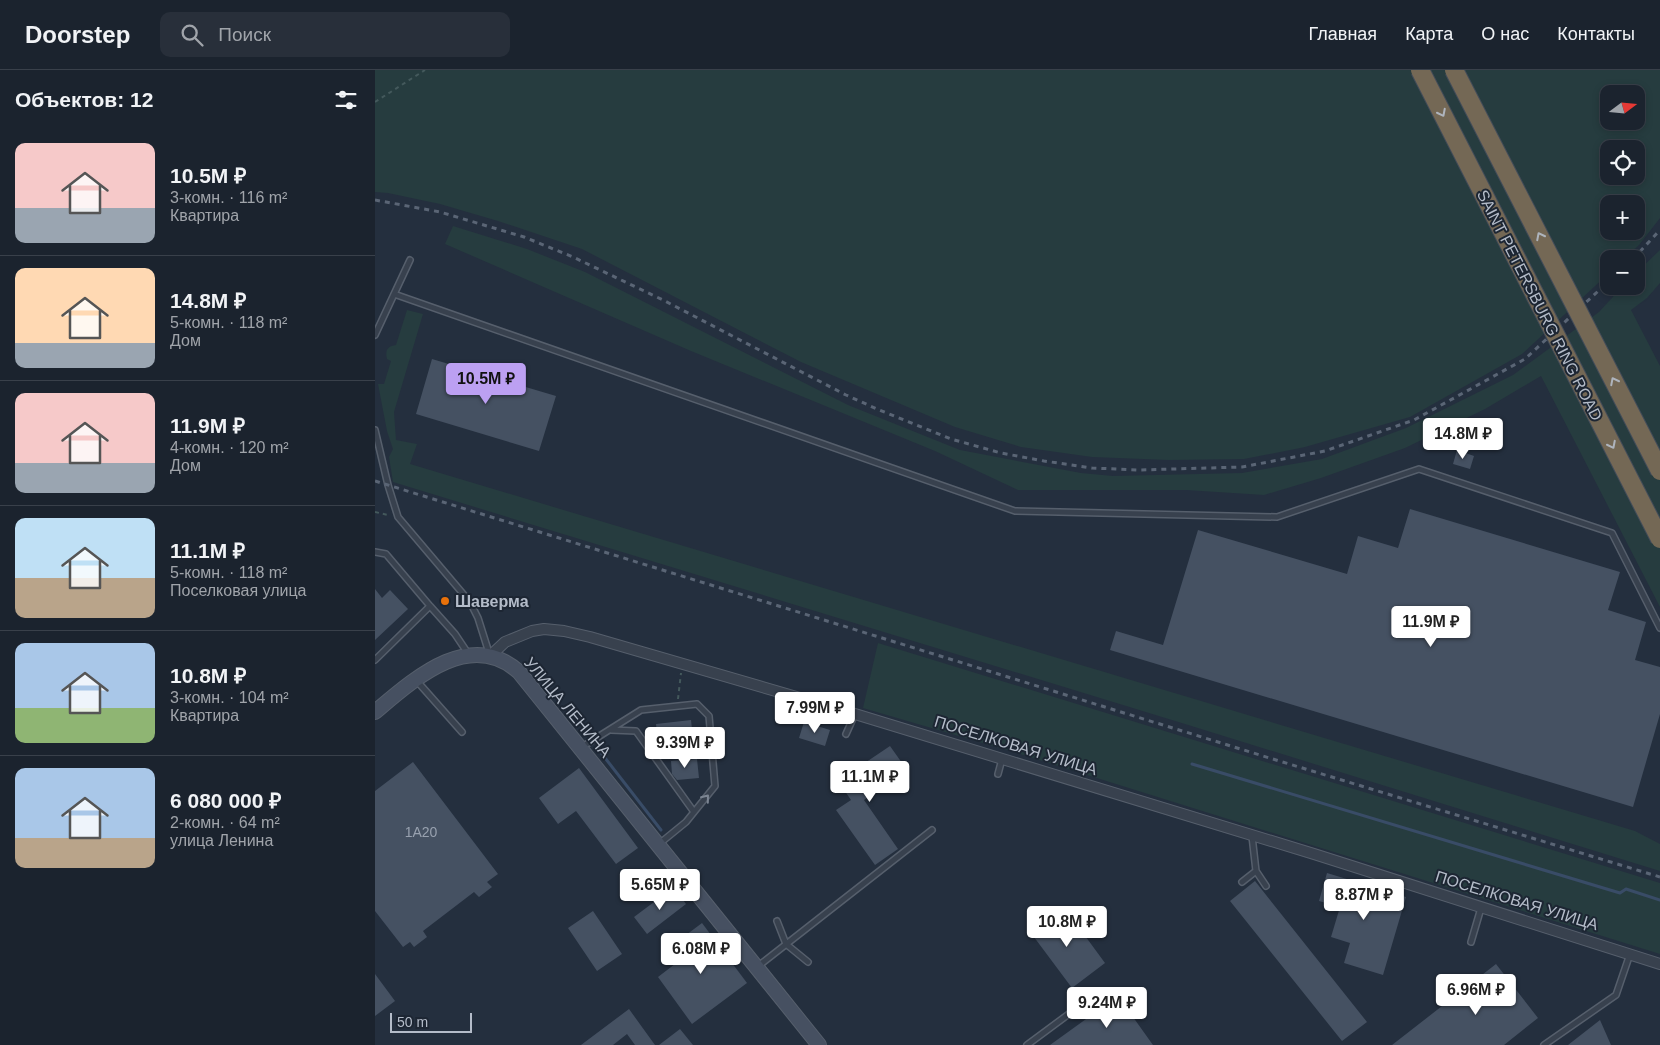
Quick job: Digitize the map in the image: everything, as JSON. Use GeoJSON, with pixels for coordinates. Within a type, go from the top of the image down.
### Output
{"type":"FeatureCollection","features":[{"type":"Feature","properties":{"kind":"highway","name":"SAINT PETERSBURG RING ROAD"},"geometry":{"type":"LineString","coordinates":[[1420,70],[1660,539]]}},
{"type":"Feature","properties":{"kind":"highway","name":"SAINT PETERSBURG RING ROAD"},"geometry":{"type":"LineString","coordinates":[[1454,70],[1660,471]]}},
{"type":"Feature","properties":{"kind":"street","name":"ПОСЕЛКОВАЯ УЛИЦА"},"geometry":{"type":"LineString","coordinates":[[490,656],[505,642],[532,631],[564,631],[591,637],[855,714],[1660,964]]}},
{"type":"Feature","properties":{"kind":"street"},"geometry":{"type":"LineString","coordinates":[[375,712],[431,669],[469,655],[490,656]]}},
{"type":"Feature","properties":{"kind":"street","name":"УЛИЦА ЛЕНИНА"},"geometry":{"type":"LineString","coordinates":[[490,656],[502,660],[519,672],[819,1045]]}},
{"type":"Feature","properties":{"kind":"lane"},"geometry":{"type":"LineString","coordinates":[[375,335],[410,260]]}},
{"type":"Feature","properties":{"kind":"lane"},"geometry":{"type":"LineString","coordinates":[[394,294],[1015,511],[1277,517],[1419,469],[1612,533],[1660,628]]}},
{"type":"Feature","properties":{"kind":"lane"},"geometry":{"type":"LineString","coordinates":[[375,430],[398,517],[470,602],[478,618],[490,656]]}},
{"type":"Feature","properties":{"kind":"lane"},"geometry":{"type":"LineString","coordinates":[[375,552],[385,554],[455,634],[469,655]]}},
{"type":"Feature","properties":{"kind":"lane"},"geometry":{"type":"LineString","coordinates":[[375,660],[430,606]]}},
{"type":"Feature","properties":{"kind":"lane"},"geometry":{"type":"LineString","coordinates":[[415,680],[462,732]]}},
{"type":"Feature","properties":{"kind":"lane"},"geometry":{"type":"LineString","coordinates":[[580,748],[641,710],[697,704],[709,716],[715,786],[686,822],[659,844]]}},
{"type":"Feature","properties":{"kind":"lane"},"geometry":{"type":"LineString","coordinates":[[846,734],[855,714]]}},
{"type":"Feature","properties":{"kind":"lane"},"geometry":{"type":"LineString","coordinates":[[611,730],[636,731],[694,812]]}},
{"type":"Feature","properties":{"kind":"lane"},"geometry":{"type":"LineString","coordinates":[[998,774],[1002,759]]}},
{"type":"Feature","properties":{"kind":"lane"},"geometry":{"type":"LineString","coordinates":[[757,967],[932,830]]}},
{"type":"Feature","properties":{"kind":"lane"},"geometry":{"type":"LineString","coordinates":[[1252,836],[1256,871],[1266,886]]}},
{"type":"Feature","properties":{"kind":"lane"},"geometry":{"type":"LineString","coordinates":[[1242,882],[1256,871]]}},
{"type":"Feature","properties":{"kind":"lane"},"geometry":{"type":"LineString","coordinates":[[1471,942],[1481,908]]}},
{"type":"Feature","properties":{"kind":"lane"},"geometry":{"type":"LineString","coordinates":[[777,921],[786,944],[808,962]]}},
{"type":"Feature","properties":{"kind":"lane"},"geometry":{"type":"LineString","coordinates":[[1544,1045],[1616,995],[1631,954]]}},
{"type":"Feature","properties":{"kind":"lane"},"geometry":{"type":"LineString","coordinates":[[1027,1045],[1085,1002]]}},
{"type":"Feature","properties":{"kind":"path"},"geometry":{"type":"LineString","coordinates":[[375,102],[425,70]]}},
{"type":"Feature","properties":{"kind":"path"},"geometry":{"type":"LineString","coordinates":[[375,512],[398,517]]}},
{"type":"Feature","properties":{"kind":"path"},"geometry":{"type":"LineString","coordinates":[[678,706],[681,664]]}},
{"type":"Feature","properties":{"kind":"green space"},"geometry":{"type":"Polygon","coordinates":[[[375,70],[1660,70],[1660,218],[1645,237],[1645,195],[1600,195],[1600,240],[1643,240],[1639,245],[1634,250],[1600,250],[1600,281],[1522,354],[1410,417],[1305,447],[1244,459],[1169,460],[1092,457],[1021,447],[955,427],[801,362],[582,249],[440,204],[375,192],[375,70]]]}},
{"type":"Feature","properties":{"kind":"green space"},"geometry":{"type":"Polygon","coordinates":[[[453,226],[527,249],[585,272],[848,405],[960,450],[1081,473],[1113,476],[1242,473],[1322,459],[1406,428],[1513,375],[1599,312],[1615,295],[1645,295],[1645,264],[1660,250],[1660,283],[1647,298],[1631,310],[1660,366],[1660,607],[1541,376],[1485,409],[1405,448],[1321,478],[1264,495],[1186,490],[1018,490],[935,451],[691,351],[445,244],[453,226]]]}},
{"type":"Feature","properties":{"kind":"green space"},"geometry":{"type":"Polygon","coordinates":[[[407,310],[423,314],[394,412],[396,440],[417,444],[410,464],[1635,831],[1660,844],[1660,871],[393,482],[389,457],[393,449],[387,431],[378,384],[384,384],[391,361],[387,359],[386,354],[391,346],[396,345],[407,310]]]}},
{"type":"Feature","properties":{"kind":"green space"},"geometry":{"type":"Polygon","coordinates":[[[878,643],[1660,883],[1660,954],[1017,753],[863,708],[878,643]]]}},
{"type":"Feature","properties":{"kind":"building"},"geometry":{"type":"Polygon","coordinates":[[[432,359],[556,396],[539,451],[416,414],[432,359]]]}},
{"type":"Feature","properties":{"kind":"building"},"geometry":{"type":"Polygon","coordinates":[[[1457,450],[1474,456],[1470,469],[1453,464],[1457,450]]]}},
{"type":"Feature","properties":{"kind":"building"},"geometry":{"type":"Polygon","coordinates":[[[1410,509],[1620,572],[1608,610],[1646,622],[1635,660],[1660,667],[1660,714],[1633,807],[1110,650],[1116,631],[1163,645],[1198,530],[1347,574],[1358,536],[1398,548],[1410,509]]]}},
{"type":"Feature","properties":{"kind":"building"},"geometry":{"type":"Polygon","coordinates":[[[375,589],[382,598],[390,590],[408,609],[375,640],[375,589]]]}},
{"type":"Feature","properties":{"kind":"building"},"geometry":{"type":"Polygon","coordinates":[[[691,720],[693,738],[658,742],[656,724],[691,720]]]}},
{"type":"Feature","properties":{"kind":"building"},"geometry":{"type":"Polygon","coordinates":[[[804,722],[830,730],[825,746],[799,738],[804,722]]]}},
{"type":"Feature","properties":{"kind":"building"},"geometry":{"type":"Polygon","coordinates":[[[890,746],[907,770],[864,800],[898,849],[875,865],[836,810],[851,800],[838,781],[890,746]]]}},
{"type":"Feature","properties":{"kind":"building"},"geometry":{"type":"Polygon","coordinates":[[[697,759],[699,778],[677,780],[672,774],[671,761],[697,759]]]}},
{"type":"Feature","properties":{"kind":"building"},"geometry":{"type":"Polygon","coordinates":[[[413,762],[498,874],[487,882],[492,887],[479,897],[474,892],[423,931],[427,937],[414,947],[410,942],[403,947],[375,911],[375,791],[413,762]]]}},
{"type":"Feature","properties":{"kind":"building"},"geometry":{"type":"Polygon","coordinates":[[[579,768],[638,848],[616,864],[576,811],[558,824],[539,798],[579,768]]]}},
{"type":"Feature","properties":{"kind":"building"},"geometry":{"type":"Polygon","coordinates":[[[1327,873],[1406,897],[1383,975],[1344,963],[1350,943],[1331,937],[1340,907],[1319,901],[1327,873]]]}},
{"type":"Feature","properties":{"kind":"building"},"geometry":{"type":"Polygon","coordinates":[[[1255,881],[1367,1022],[1342,1041],[1230,901],[1255,881]]]}},
{"type":"Feature","properties":{"kind":"building"},"geometry":{"type":"Polygon","coordinates":[[[674,887],[686,904],[647,934],[634,917],[674,887]]]}},
{"type":"Feature","properties":{"kind":"building"},"geometry":{"type":"Polygon","coordinates":[[[593,911],[622,954],[597,971],[568,928],[593,911]]]}},
{"type":"Feature","properties":{"kind":"building"},"geometry":{"type":"Polygon","coordinates":[[[1048,914],[1055,924],[1069,914],[1105,963],[1072,988],[1028,929],[1048,914]]]}},
{"type":"Feature","properties":{"kind":"building"},"geometry":{"type":"Polygon","coordinates":[[[702,923],[747,983],[692,1024],[658,977],[684,957],[674,944],[702,923]]]}},
{"type":"Feature","properties":{"kind":"building"},"geometry":{"type":"Polygon","coordinates":[[[1496,964],[1538,1018],[1504,1045],[1392,1045],[1496,964]]]}},
{"type":"Feature","properties":{"kind":"building"},"geometry":{"type":"Polygon","coordinates":[[[375,974],[395,1001],[375,1016],[375,974]]]}},
{"type":"Feature","properties":{"kind":"building"},"geometry":{"type":"Polygon","coordinates":[[[1118,996],[1153,1045],[1050,1045],[1118,996]]]}},
{"type":"Feature","properties":{"kind":"building"},"geometry":{"type":"Polygon","coordinates":[[[629,1009],[655,1045],[635,1045],[627,1034],[613,1045],[581,1045],[629,1009]]]}},
{"type":"Feature","properties":{"kind":"building"},"geometry":{"type":"Polygon","coordinates":[[[1600,1020],[1611,1045],[1568,1045],[1600,1020]]]}},
{"type":"Feature","properties":{"kind":"building"},"geometry":{"type":"Polygon","coordinates":[[[680,1029],[693,1045],[659,1045],[680,1029]]]}},
{"type":"Feature","properties":{"kind":"waterway"},"geometry":{"type":"LineString","coordinates":[[602,754],[661,830]]}},
{"type":"Feature","properties":{"kind":"waterway"},"geometry":{"type":"LineString","coordinates":[[1192,764],[1620,893],[1626,889],[1660,900]]}},
{"type":"Feature","properties":{"kind":"railway"},"geometry":{"type":"LineString","coordinates":[[375,200],[440,212],[524,237],[573,257],[663,300],[846,395],[951,439],[1001,453],[1092,468],[1139,470],[1242,467],[1325,451],[1414,420],[1525,359],[1600,289]]}},
{"type":"Feature","properties":{"kind":"railway"},"geometry":{"type":"LineString","coordinates":[[1641,250],[1660,230]]}},
{"type":"Feature","properties":{"kind":"railway"},"geometry":{"type":"LineString","coordinates":[[375,481],[1660,877]]}},
{"type":"Feature","properties":{"kind":"place","name":"Шаверма"},"geometry":{"type":"Point","coordinates":[445,601]}}]}
